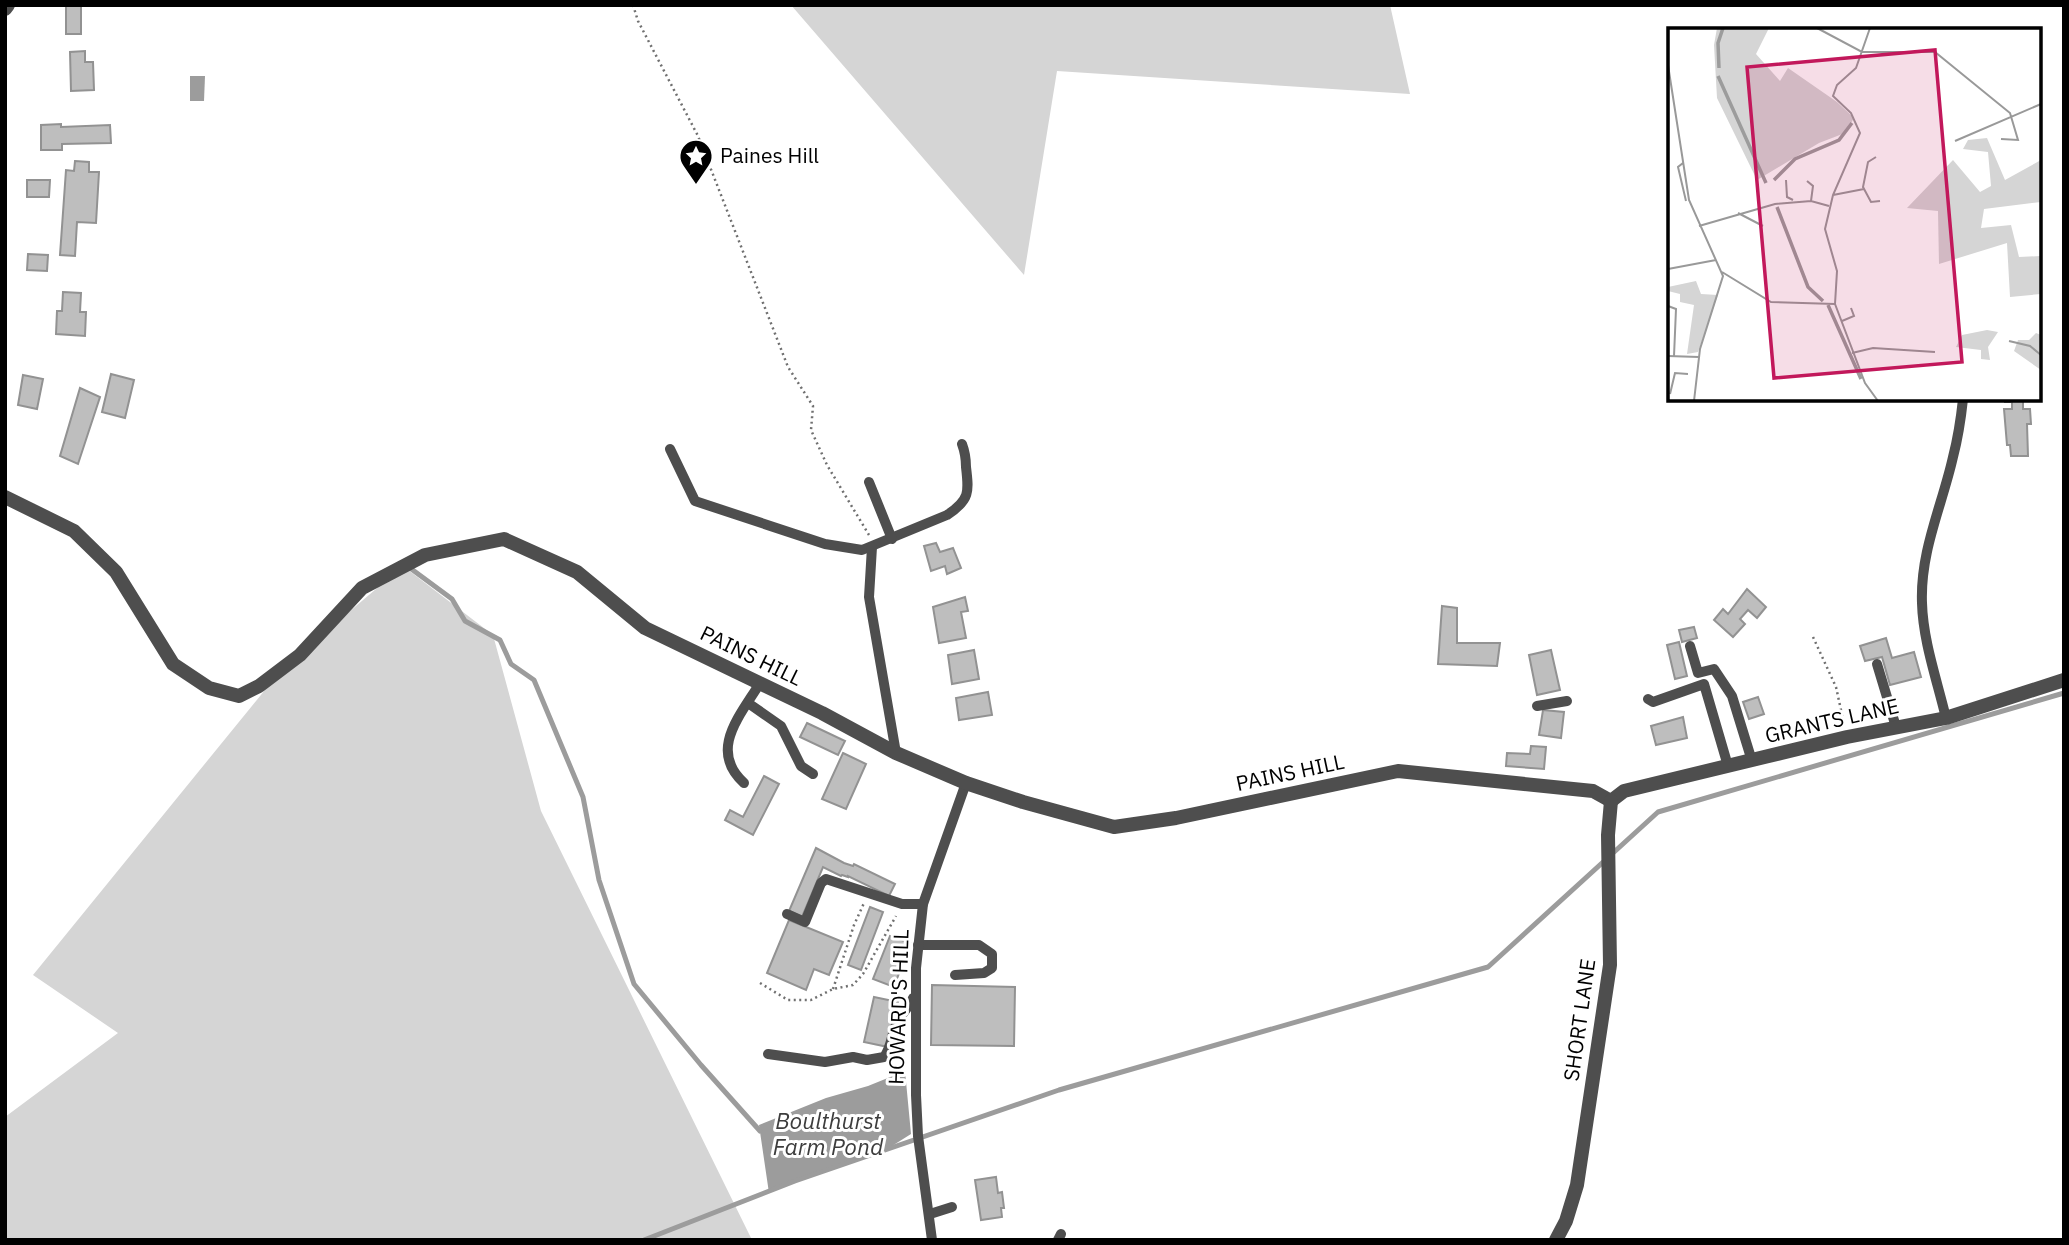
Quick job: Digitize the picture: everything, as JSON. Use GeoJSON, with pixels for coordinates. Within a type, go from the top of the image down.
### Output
{"type":"FeatureCollection","features":[{"type":"Feature","properties":{"kind":"street","name":"PAINS HILL"},"geometry":{"type":"LineString","coordinates":[[5,497],[74,531],[116,572],[173,664],[209,688],[239,696],[259,686],[300,655],[362,588],[425,555],[504,539],[578,572],[645,628],[896,753],[966,783],[1114,827],[1176,818],[1398,771],[1593,791],[1611,801]]}},
{"type":"Feature","properties":{"kind":"street","name":"GRANTS LANE"},"geometry":{"type":"LineString","coordinates":[[1611,801],[1624,791],[1847,737],[1946,718],[2064,680]]}},
{"type":"Feature","properties":{"kind":"street","name":"SHORT LANE"},"geometry":{"type":"LineString","coordinates":[[1556,1240],[1566,1222],[1577,1185],[1610,965],[1608,835],[1611,801]]}},
{"type":"Feature","properties":{"kind":"lane"},"geometry":{"type":"LineString","coordinates":[[1946,718],[1925,627],[1923,577],[1928,542],[1953,458],[1963,401]]}},
{"type":"Feature","properties":{"kind":"lane"},"geometry":{"type":"LineString","coordinates":[[670,449],[695,501],[825,544],[862,550],[892,540],[959,507],[969,490],[962,444]]}},
{"type":"Feature","properties":{"kind":"lane"},"geometry":{"type":"LineString","coordinates":[[869,482],[892,540]]}},
{"type":"Feature","properties":{"kind":"lane"},"geometry":{"type":"LineString","coordinates":[[872,547],[869,597],[896,753]]}},
{"type":"Feature","properties":{"kind":"lane"},"geometry":{"type":"LineString","coordinates":[[1689,646],[1698,673],[1714,669],[1732,696],[1752,761]]}},
{"type":"Feature","properties":{"kind":"lane"},"geometry":{"type":"LineString","coordinates":[[1877,664],[1896,727]]}},
{"type":"Feature","properties":{"kind":"lane"},"geometry":{"type":"LineString","coordinates":[[744,783],[731,767],[726,748],[734,727],[760,683]]}},
{"type":"Feature","properties":{"kind":"lane"},"geometry":{"type":"LineString","coordinates":[[1648,699],[1653,702],[1704,684],[1728,766]]}},
{"type":"Feature","properties":{"kind":"lane"},"geometry":{"type":"LineString","coordinates":[[1537,706],[1567,701]]}},
{"type":"Feature","properties":{"kind":"lane"},"geometry":{"type":"LineString","coordinates":[[748,703],[780,726],[801,766],[813,774]]}},
{"type":"Feature","properties":{"kind":"lane","name":"HOWARD'S HILL"},"geometry":{"type":"LineString","coordinates":[[932,1240],[918,1136],[915,1041],[919,945],[923,904],[966,783]]}},
{"type":"Feature","properties":{"kind":"lane"},"geometry":{"type":"LineString","coordinates":[[787,914],[805,922],[821,883],[826,879],[902,904],[923,904]]}},
{"type":"Feature","properties":{"kind":"lane"},"geometry":{"type":"LineString","coordinates":[[919,945],[979,945],[992,954],[992,968],[984,974],[955,975]]}},
{"type":"Feature","properties":{"kind":"lane"},"geometry":{"type":"LineString","coordinates":[[768,1054],[825,1062],[853,1057],[867,1060],[884,1057],[889,1051],[896,1024],[909,1007],[916,991]]}},
{"type":"Feature","properties":{"kind":"lane"},"geometry":{"type":"LineString","coordinates":[[930,1214],[952,1207]]}},
{"type":"Feature","properties":{"kind":"path"},"geometry":{"type":"LineString","coordinates":[[634,5],[638,21],[698,136],[788,367],[813,406],[811,430],[827,465],[868,532],[872,547]]}},
{"type":"Feature","properties":{"kind":"path"},"geometry":{"type":"LineString","coordinates":[[1813,637],[1836,687],[1847,737]]}},
{"type":"Feature","properties":{"kind":"path"},"geometry":{"type":"LineString","coordinates":[[833,989],[854,925],[869,894]]}},
{"type":"Feature","properties":{"kind":"path"},"geometry":{"type":"LineString","coordinates":[[760,983],[788,1000],[811,1000],[833,989],[853,985],[863,974],[902,904]]}},
{"type":"Feature","properties":{"kind":"shaded area"},"geometry":{"type":"Polygon","coordinates":[[[791,5],[1390,5],[1410,94],[1057,71],[1024,275],[791,5]]]}},
{"type":"Feature","properties":{"kind":"shaded area"},"geometry":{"type":"Polygon","coordinates":[[[403,566],[493,635],[541,811],[752,1240],[5,1240],[5,1117],[118,1033],[33,975],[282,669],[403,566]]]}},
{"type":"Feature","properties":{"kind":"water"},"geometry":{"type":"Polygon","coordinates":[[[190,76],[205,76],[204,101],[190,101],[190,76]]]}},
{"type":"Feature","properties":{"kind":"water","name":"Boulthurst Farm Pond"},"geometry":{"type":"Polygon","coordinates":[[[905,1071],[911,1134],[884,1151],[795,1181],[769,1193],[759,1125],[905,1071]]]}},
{"type":"Feature","properties":{"kind":"building"},"geometry":{"type":"Polygon","coordinates":[[[66,5],[81,5],[81,34],[66,34],[66,5]]]}},
{"type":"Feature","properties":{"kind":"building"},"geometry":{"type":"Polygon","coordinates":[[[85,51],[85,62],[93,62],[94,90],[71,91],[70,52],[85,51]]]}},
{"type":"Feature","properties":{"kind":"building"},"geometry":{"type":"Polygon","coordinates":[[[61,124],[61,127],[110,125],[111,143],[62,144],[62,150],[41,150],[41,125],[61,124]]]}},
{"type":"Feature","properties":{"kind":"building"},"geometry":{"type":"Polygon","coordinates":[[[75,161],[89,162],[89,172],[99,172],[96,223],[77,222],[75,256],[60,255],[66,170],[74,171],[75,161]]]}},
{"type":"Feature","properties":{"kind":"building"},"geometry":{"type":"Polygon","coordinates":[[[27,180],[50,180],[49,197],[27,197],[27,180]]]}},
{"type":"Feature","properties":{"kind":"building"},"geometry":{"type":"Polygon","coordinates":[[[28,254],[48,255],[47,271],[27,270],[28,254]]]}},
{"type":"Feature","properties":{"kind":"building"},"geometry":{"type":"Polygon","coordinates":[[[63,292],[81,293],[80,312],[86,312],[85,336],[56,334],[57,311],[62,311],[63,292]]]}},
{"type":"Feature","properties":{"kind":"building"},"geometry":{"type":"Polygon","coordinates":[[[111,374],[134,380],[125,418],[102,412],[111,374]]]}},
{"type":"Feature","properties":{"kind":"building"},"geometry":{"type":"Polygon","coordinates":[[[23,375],[43,379],[37,409],[18,405],[23,375]]]}},
{"type":"Feature","properties":{"kind":"building"},"geometry":{"type":"Polygon","coordinates":[[[80,388],[100,397],[78,464],[60,456],[80,388]]]}},
{"type":"Feature","properties":{"kind":"building"},"geometry":{"type":"Polygon","coordinates":[[[2023,401],[2023,409],[2030,409],[2031,424],[2027,424],[2028,456],[2011,456],[2010,445],[2007,445],[2004,409],[2012,409],[2012,402],[2005,402],[2023,401]]]}},
{"type":"Feature","properties":{"kind":"building"},"geometry":{"type":"Polygon","coordinates":[[[936,543],[940,552],[953,548],[961,568],[947,574],[945,566],[931,571],[924,546],[936,543]]]}},
{"type":"Feature","properties":{"kind":"building"},"geometry":{"type":"Polygon","coordinates":[[[1747,589],[1766,607],[1757,618],[1748,610],[1740,619],[1745,624],[1733,637],[1714,620],[1723,609],[1728,614],[1747,589]]]}},
{"type":"Feature","properties":{"kind":"building"},"geometry":{"type":"Polygon","coordinates":[[[965,597],[968,611],[961,612],[966,638],[939,643],[933,607],[965,597]]]}},
{"type":"Feature","properties":{"kind":"building"},"geometry":{"type":"Polygon","coordinates":[[[1442,606],[1457,608],[1457,643],[1500,643],[1497,666],[1438,664],[1442,606]]]}},
{"type":"Feature","properties":{"kind":"building"},"geometry":{"type":"Polygon","coordinates":[[[1694,627],[1697,638],[1682,642],[1679,630],[1694,627]]]}},
{"type":"Feature","properties":{"kind":"building"},"geometry":{"type":"Polygon","coordinates":[[[1886,638],[1892,658],[1914,652],[1921,677],[1890,685],[1882,657],[1865,661],[1860,646],[1886,638]]]}},
{"type":"Feature","properties":{"kind":"building"},"geometry":{"type":"Polygon","coordinates":[[[1679,642],[1687,676],[1675,679],[1667,645],[1679,642]]]}},
{"type":"Feature","properties":{"kind":"building"},"geometry":{"type":"Polygon","coordinates":[[[974,650],[979,679],[952,684],[948,655],[974,650]]]}},
{"type":"Feature","properties":{"kind":"building"},"geometry":{"type":"Polygon","coordinates":[[[1551,650],[1560,690],[1537,695],[1529,655],[1551,650]]]}},
{"type":"Feature","properties":{"kind":"building"},"geometry":{"type":"Polygon","coordinates":[[[988,692],[992,715],[959,720],[956,698],[988,692]]]}},
{"type":"Feature","properties":{"kind":"building"},"geometry":{"type":"Polygon","coordinates":[[[1758,697],[1764,714],[1749,719],[1743,702],[1758,697]]]}},
{"type":"Feature","properties":{"kind":"building"},"geometry":{"type":"Polygon","coordinates":[[[1543,710],[1564,712],[1561,738],[1539,735],[1543,710]]]}},
{"type":"Feature","properties":{"kind":"building"},"geometry":{"type":"Polygon","coordinates":[[[1683,717],[1687,738],[1656,745],[1651,726],[1683,717]]]}},
{"type":"Feature","properties":{"kind":"building"},"geometry":{"type":"Polygon","coordinates":[[[807,723],[845,741],[838,755],[800,737],[807,723]]]}},
{"type":"Feature","properties":{"kind":"building"},"geometry":{"type":"Polygon","coordinates":[[[1531,746],[1546,747],[1544,769],[1506,766],[1507,753],[1530,754],[1531,746]]]}},
{"type":"Feature","properties":{"kind":"building"},"geometry":{"type":"Polygon","coordinates":[[[843,753],[866,764],[846,809],[822,799],[843,753]]]}},
{"type":"Feature","properties":{"kind":"building"},"geometry":{"type":"Polygon","coordinates":[[[764,776],[779,784],[753,835],[725,820],[730,810],[743,817],[764,776]]]}},
{"type":"Feature","properties":{"kind":"building"},"geometry":{"type":"Polygon","coordinates":[[[816,848],[895,884],[889,896],[823,867],[802,917],[789,911],[816,848]]]}},
{"type":"Feature","properties":{"kind":"building"},"geometry":{"type":"Polygon","coordinates":[[[870,907],[883,912],[861,970],[848,965],[870,907]]]}},
{"type":"Feature","properties":{"kind":"building"},"geometry":{"type":"Polygon","coordinates":[[[789,920],[843,942],[829,975],[814,969],[806,990],[767,973],[789,920]]]}},
{"type":"Feature","properties":{"kind":"building"},"geometry":{"type":"Polygon","coordinates":[[[890,936],[910,943],[894,987],[873,979],[890,936]]]}},
{"type":"Feature","properties":{"kind":"building"},"geometry":{"type":"Polygon","coordinates":[[[932,985],[1015,987],[1014,1046],[931,1045],[932,985]]]}},
{"type":"Feature","properties":{"kind":"building"},"geometry":{"type":"Polygon","coordinates":[[[874,997],[898,1002],[888,1047],[864,1042],[874,997]]]}},
{"type":"Feature","properties":{"kind":"building"},"geometry":{"type":"Polygon","coordinates":[[[996,1177],[998,1193],[1002,1192],[1002,1217],[981,1220],[975,1180],[996,1177]]]}},
{"type":"Feature","properties":{"kind":"waterway"},"geometry":{"type":"LineString","coordinates":[[410,568],[452,599],[465,621],[500,640],[511,664],[534,680],[583,797],[599,880],[634,984],[760,1131]]}},
{"type":"Feature","properties":{"kind":"waterway"},"geometry":{"type":"LineString","coordinates":[[644,1240],[795,1181],[1059,1090],[1488,967],[1658,812],[2064,693]]}},
{"type":"Feature","properties":{"kind":"place","name":"Paines Hill"},"geometry":{"type":"Point","coordinates":[696,186]}}]}
